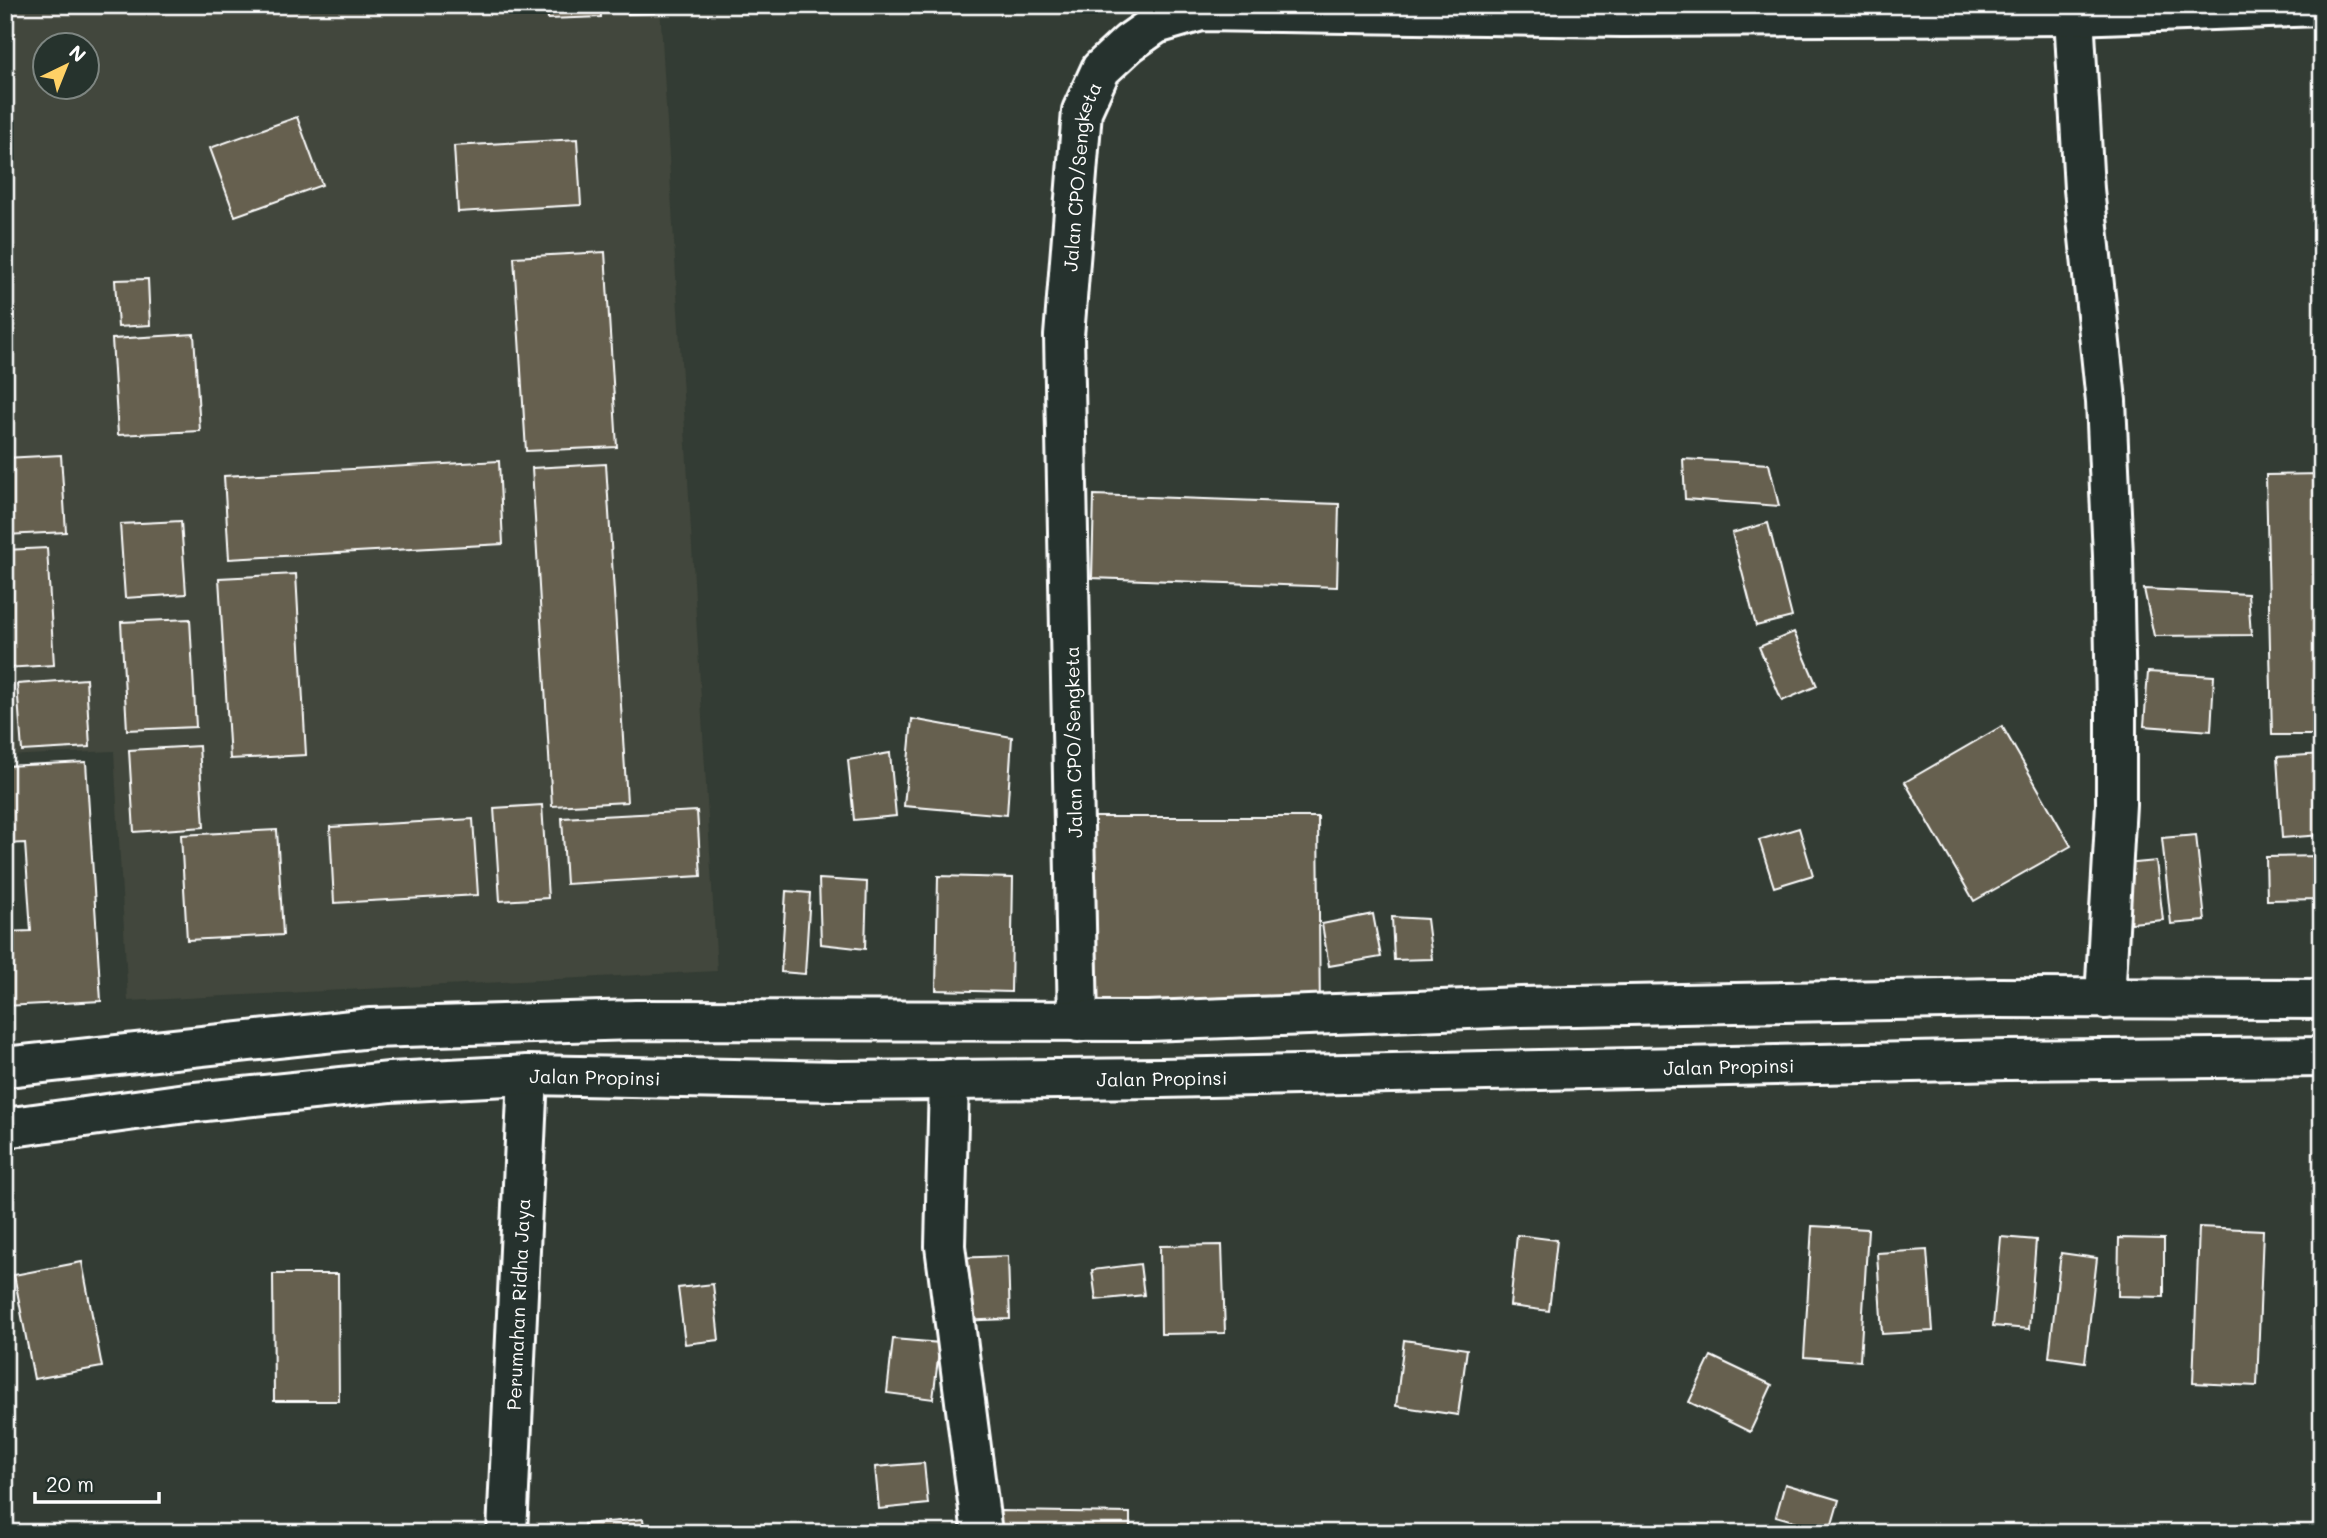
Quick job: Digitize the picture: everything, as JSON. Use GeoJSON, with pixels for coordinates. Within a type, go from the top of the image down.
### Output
{"type":"FeatureCollection","features":[{"type":"Feature","properties":{"kind":"main road","name":"Jalan CPO/Sengketa"},"geometry":{"type":"LineString","coordinates":[[1078,1022],[1064,336],[1082,111],[1101,69],[1129,44],[1156,24],[1201,11],[1622,17],[2074,16],[2322,6]]}},
{"type":"Feature","properties":{"kind":"main road"},"geometry":{"type":"LineString","coordinates":[[2074,16],[2084,189],[2106,401],[2113,556],[2116,804],[2105,999]]}},
{"type":"Feature","properties":{"kind":"main road"},"geometry":{"type":"LineString","coordinates":[[2050,999],[2054,1059]]}},
{"type":"Feature","properties":{"kind":"main road"},"geometry":{"type":"LineString","coordinates":[[5,1067],[371,1028],[636,1020],[1078,1022],[1535,1006],[2050,999],[2322,999]]}},
{"type":"Feature","properties":{"kind":"main road","name":"Jalan Propinsi"},"geometry":{"type":"LineString","coordinates":[[5,1128],[186,1103],[390,1082],[528,1075],[838,1081],[1161,1078],[2054,1059],[2322,1057]]}},
{"type":"Feature","properties":{"kind":"main road","name":"Perumahan Ridha Jaya"},"geometry":{"type":"LineString","coordinates":[[507,1533],[528,1075]]}},
{"type":"Feature","properties":{"kind":"main road"},"geometry":{"type":"LineString","coordinates":[[950,1079],[945,1246],[982,1533]]}},
{"type":"Feature","properties":{"kind":"shaded area"},"geometry":{"type":"Polygon","coordinates":[[[5,5],[660,5],[717,971],[128,1001],[114,751],[5,756],[5,5]]]}},
{"type":"Feature","properties":{"kind":"building"},"geometry":{"type":"Polygon","coordinates":[[[547,5],[600,5],[601,17],[548,19],[547,5]]]}},
{"type":"Feature","properties":{"kind":"building"},"geometry":{"type":"Polygon","coordinates":[[[627,5],[654,5],[655,13],[628,14],[627,5]]]}},
{"type":"Feature","properties":{"kind":"building"},"geometry":{"type":"Polygon","coordinates":[[[297,117],[322,185],[235,216],[210,148],[297,117]]]}},
{"type":"Feature","properties":{"kind":"building"},"geometry":{"type":"Polygon","coordinates":[[[577,139],[581,205],[458,212],[454,146],[577,139]]]}},
{"type":"Feature","properties":{"kind":"building"},"geometry":{"type":"Polygon","coordinates":[[[605,252],[617,447],[526,451],[514,257],[605,252]]]}},
{"type":"Feature","properties":{"kind":"building"},"geometry":{"type":"Polygon","coordinates":[[[148,279],[150,325],[118,327],[115,280],[148,279]]]}},
{"type":"Feature","properties":{"kind":"building"},"geometry":{"type":"Polygon","coordinates":[[[194,334],[200,431],[118,435],[112,339],[194,334]]]}},
{"type":"Feature","properties":{"kind":"building"},"geometry":{"type":"Polygon","coordinates":[[[61,455],[66,532],[5,535],[5,458],[61,455]]]}},
{"type":"Feature","properties":{"kind":"building"},"geometry":{"type":"Polygon","coordinates":[[[1683,459],[1769,464],[1779,506],[1685,499],[1683,459]]]}},
{"type":"Feature","properties":{"kind":"building"},"geometry":{"type":"Polygon","coordinates":[[[499,461],[503,544],[229,559],[224,476],[499,461]]]}},
{"type":"Feature","properties":{"kind":"building"},"geometry":{"type":"Polygon","coordinates":[[[606,464],[627,802],[552,806],[532,468],[606,464]]]}},
{"type":"Feature","properties":{"kind":"building"},"geometry":{"type":"Polygon","coordinates":[[[2322,474],[2322,735],[2272,735],[2266,475],[2322,474]]]}},
{"type":"Feature","properties":{"kind":"building"},"geometry":{"type":"Polygon","coordinates":[[[1094,495],[1339,504],[1337,587],[1092,578],[1094,495]]]}},
{"type":"Feature","properties":{"kind":"building"},"geometry":{"type":"Polygon","coordinates":[[[181,521],[186,594],[125,598],[120,524],[181,521]]]}},
{"type":"Feature","properties":{"kind":"building"},"geometry":{"type":"Polygon","coordinates":[[[1768,523],[1792,617],[1756,626],[1732,533],[1768,523]]]}},
{"type":"Feature","properties":{"kind":"building"},"geometry":{"type":"Polygon","coordinates":[[[47,548],[54,665],[5,668],[5,550],[47,548]]]}},
{"type":"Feature","properties":{"kind":"building"},"geometry":{"type":"Polygon","coordinates":[[[296,574],[306,755],[230,759],[219,578],[296,574]]]}},
{"type":"Feature","properties":{"kind":"building"},"geometry":{"type":"Polygon","coordinates":[[[2144,589],[2248,594],[2251,635],[2154,636],[2144,589]]]}},
{"type":"Feature","properties":{"kind":"building"},"geometry":{"type":"Polygon","coordinates":[[[190,619],[196,727],[127,730],[121,622],[190,619]]]}},
{"type":"Feature","properties":{"kind":"building"},"geometry":{"type":"Polygon","coordinates":[[[1794,632],[1817,686],[1782,701],[1759,647],[1794,632]]]}},
{"type":"Feature","properties":{"kind":"building"},"geometry":{"type":"Polygon","coordinates":[[[2148,672],[2214,676],[2211,731],[2144,726],[2148,672]]]}},
{"type":"Feature","properties":{"kind":"building"},"geometry":{"type":"Polygon","coordinates":[[[86,679],[90,747],[22,751],[17,684],[86,679]]]}},
{"type":"Feature","properties":{"kind":"building"},"geometry":{"type":"Polygon","coordinates":[[[912,719],[1012,737],[1007,815],[904,806],[912,719]]]}},
{"type":"Feature","properties":{"kind":"building"},"geometry":{"type":"Polygon","coordinates":[[[2002,726],[2071,846],[1974,901],[1905,782],[2002,726]]]}},
{"type":"Feature","properties":{"kind":"building"},"geometry":{"type":"Polygon","coordinates":[[[199,746],[204,827],[134,832],[129,750],[199,746]]]}},
{"type":"Feature","properties":{"kind":"building"},"geometry":{"type":"Polygon","coordinates":[[[890,753],[896,816],[854,820],[848,760],[890,753]]]}},
{"type":"Feature","properties":{"kind":"building"},"geometry":{"type":"Polygon","coordinates":[[[2322,754],[2322,835],[2282,838],[2277,757],[2322,754]]]}},
{"type":"Feature","properties":{"kind":"building"},"geometry":{"type":"Polygon","coordinates":[[[86,762],[101,1001],[5,1006],[5,932],[31,931],[25,843],[5,844],[5,766],[86,762]]]}},
{"type":"Feature","properties":{"kind":"building"},"geometry":{"type":"Polygon","coordinates":[[[542,805],[548,898],[500,901],[494,808],[542,805]]]}},
{"type":"Feature","properties":{"kind":"building"},"geometry":{"type":"Polygon","coordinates":[[[697,811],[701,876],[566,884],[562,818],[697,811]]]}},
{"type":"Feature","properties":{"kind":"building"},"geometry":{"type":"Polygon","coordinates":[[[1074,817],[1318,817],[1320,1014],[1078,1022],[1074,817]]]}},
{"type":"Feature","properties":{"kind":"building"},"geometry":{"type":"Polygon","coordinates":[[[473,819],[478,895],[334,903],[330,827],[473,819]]]}},
{"type":"Feature","properties":{"kind":"building"},"geometry":{"type":"Polygon","coordinates":[[[1799,828],[1813,875],[1774,887],[1759,840],[1799,828]]]}},
{"type":"Feature","properties":{"kind":"building"},"geometry":{"type":"Polygon","coordinates":[[[277,830],[283,935],[187,940],[181,835],[277,830]]]}},
{"type":"Feature","properties":{"kind":"building"},"geometry":{"type":"Polygon","coordinates":[[[2196,835],[2205,921],[2171,924],[2162,838],[2196,835]]]}},
{"type":"Feature","properties":{"kind":"building"},"geometry":{"type":"Polygon","coordinates":[[[2322,856],[2322,899],[2267,900],[2266,857],[2322,856]]]}},
{"type":"Feature","properties":{"kind":"building"},"geometry":{"type":"Polygon","coordinates":[[[2156,861],[2163,920],[2121,924],[2115,865],[2156,861]]]}},
{"type":"Feature","properties":{"kind":"building"},"geometry":{"type":"Polygon","coordinates":[[[938,876],[1013,878],[1011,992],[936,990],[938,876]]]}},
{"type":"Feature","properties":{"kind":"building"},"geometry":{"type":"Polygon","coordinates":[[[819,879],[867,882],[865,949],[821,944],[819,879]]]}},
{"type":"Feature","properties":{"kind":"building"},"geometry":{"type":"Polygon","coordinates":[[[786,891],[810,893],[805,974],[781,972],[786,891]]]}},
{"type":"Feature","properties":{"kind":"building"},"geometry":{"type":"Polygon","coordinates":[[[1373,914],[1381,957],[1329,966],[1322,924],[1373,914]]]}},
{"type":"Feature","properties":{"kind":"building"},"geometry":{"type":"Polygon","coordinates":[[[1392,917],[1427,919],[1432,959],[1394,960],[1392,917]]]}},
{"type":"Feature","properties":{"kind":"building"},"geometry":{"type":"Polygon","coordinates":[[[1812,1226],[1868,1229],[1860,1361],[1804,1357],[1812,1226]]]}},
{"type":"Feature","properties":{"kind":"building"},"geometry":{"type":"Polygon","coordinates":[[[2199,1227],[2263,1230],[2257,1386],[2193,1383],[2199,1227]]]}},
{"type":"Feature","properties":{"kind":"building"},"geometry":{"type":"Polygon","coordinates":[[[1517,1235],[1557,1240],[1549,1311],[1510,1306],[1517,1235]]]}},
{"type":"Feature","properties":{"kind":"building"},"geometry":{"type":"Polygon","coordinates":[[[2001,1237],[2036,1240],[2029,1329],[1993,1326],[2001,1237]]]}},
{"type":"Feature","properties":{"kind":"building"},"geometry":{"type":"Polygon","coordinates":[[[2119,1238],[2164,1239],[2164,1297],[2118,1296],[2119,1238]]]}},
{"type":"Feature","properties":{"kind":"building"},"geometry":{"type":"Polygon","coordinates":[[[2318,1240],[2322,1240],[2322,1313],[2318,1313],[2318,1240]]]}},
{"type":"Feature","properties":{"kind":"building"},"geometry":{"type":"Polygon","coordinates":[[[1222,1245],[1225,1333],[1161,1334],[1160,1246],[1222,1245]]]}},
{"type":"Feature","properties":{"kind":"building"},"geometry":{"type":"Polygon","coordinates":[[[1927,1250],[1933,1331],[1882,1334],[1877,1253],[1927,1250]]]}},
{"type":"Feature","properties":{"kind":"building"},"geometry":{"type":"Polygon","coordinates":[[[2061,1253],[2097,1258],[2085,1362],[2049,1357],[2061,1253]]]}},
{"type":"Feature","properties":{"kind":"building"},"geometry":{"type":"Polygon","coordinates":[[[1008,1256],[1010,1319],[956,1321],[953,1258],[1008,1256]]]}},
{"type":"Feature","properties":{"kind":"building"},"geometry":{"type":"Polygon","coordinates":[[[82,1262],[102,1367],[34,1379],[14,1275],[82,1262]]]}},
{"type":"Feature","properties":{"kind":"building"},"geometry":{"type":"Polygon","coordinates":[[[1140,1264],[1144,1295],[1096,1300],[1092,1270],[1140,1264]]]}},
{"type":"Feature","properties":{"kind":"building"},"geometry":{"type":"Polygon","coordinates":[[[273,1274],[338,1274],[339,1401],[274,1401],[273,1274]]]}},
{"type":"Feature","properties":{"kind":"building"},"geometry":{"type":"Polygon","coordinates":[[[713,1284],[719,1340],[685,1344],[678,1288],[713,1284]]]}},
{"type":"Feature","properties":{"kind":"building"},"geometry":{"type":"Polygon","coordinates":[[[893,1339],[940,1343],[933,1399],[887,1393],[893,1339]]]}},
{"type":"Feature","properties":{"kind":"building"},"geometry":{"type":"Polygon","coordinates":[[[1404,1340],[1467,1349],[1458,1415],[1396,1406],[1404,1340]]]}},
{"type":"Feature","properties":{"kind":"building"},"geometry":{"type":"Polygon","coordinates":[[[1711,1356],[1772,1385],[1750,1432],[1689,1402],[1711,1356]]]}},
{"type":"Feature","properties":{"kind":"building"},"geometry":{"type":"Polygon","coordinates":[[[924,1463],[928,1504],[879,1509],[875,1467],[924,1463]]]}},
{"type":"Feature","properties":{"kind":"building"},"geometry":{"type":"Polygon","coordinates":[[[1785,1484],[1839,1500],[1830,1531],[1776,1516],[1785,1484]]]}},
{"type":"Feature","properties":{"kind":"building"},"geometry":{"type":"Polygon","coordinates":[[[1000,1511],[1130,1513],[1130,1533],[1000,1533],[1000,1511]]]}},
{"type":"Feature","properties":{"kind":"building"},"geometry":{"type":"Polygon","coordinates":[[[643,1519],[645,1533],[585,1533],[584,1524],[643,1519]]]}}]}
